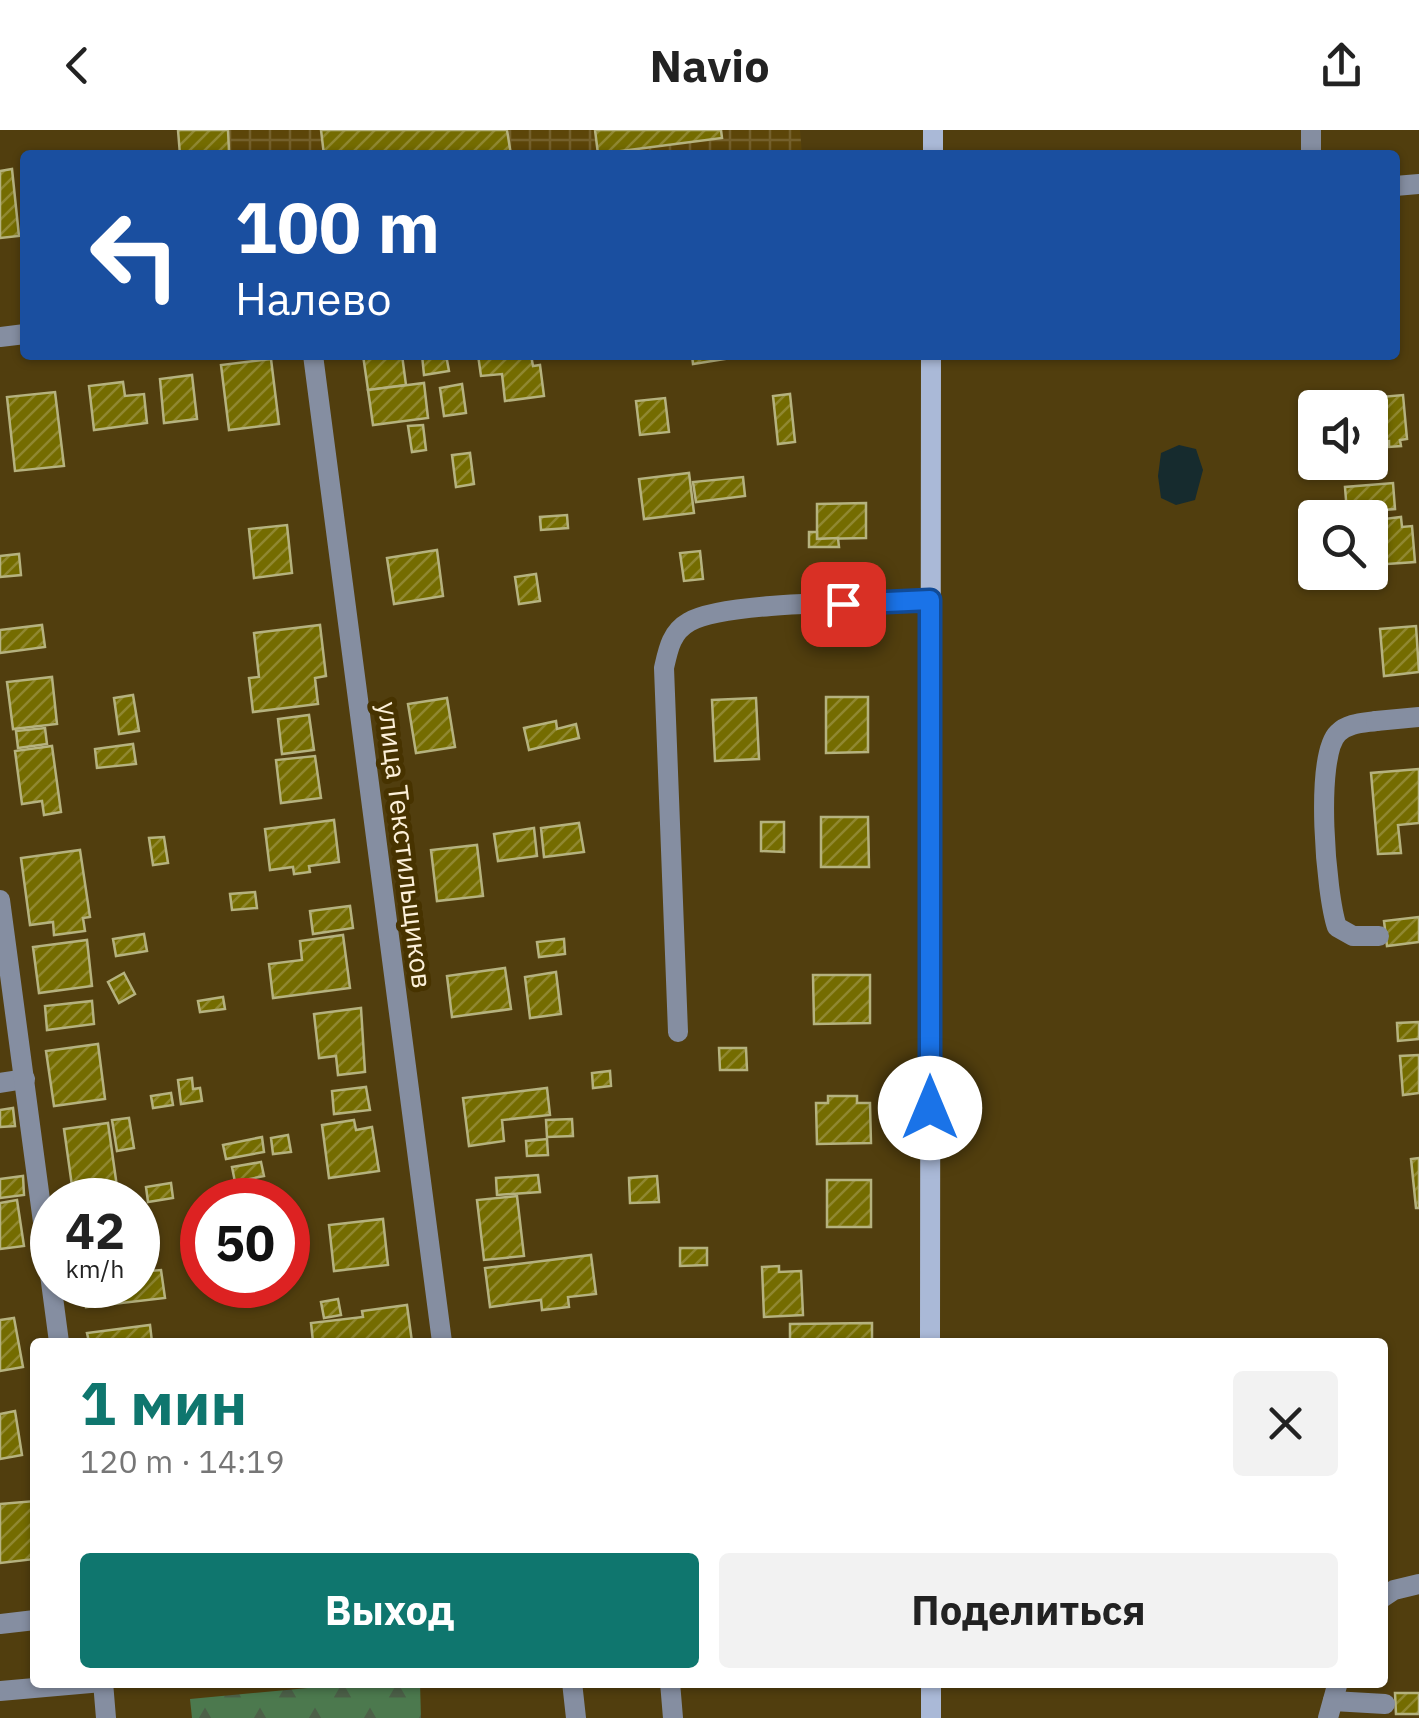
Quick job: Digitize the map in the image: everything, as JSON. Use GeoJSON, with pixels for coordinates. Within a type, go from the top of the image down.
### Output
{"type":"FeatureCollection","features":[{"type":"Feature","properties":{"kind":"main road"},"geometry":{"type":"LineString","coordinates":[[930,1338],[932,360]]}},
{"type":"Feature","properties":{"kind":"main road"},"geometry":{"type":"LineString","coordinates":[[930,1688],[931,1718]]}},
{"type":"Feature","properties":{"kind":"street","name":"улица Текстильщиков"},"geometry":{"type":"LineString","coordinates":[[314,360],[441,1338]]}},
{"type":"Feature","properties":{"kind":"street"},"geometry":{"type":"LineString","coordinates":[[678,1032],[664,668],[670,640],[688,622],[742,609],[930,600]]}},
{"type":"Feature","properties":{"kind":"street"},"geometry":{"type":"LineString","coordinates":[[1379,936],[1353,936],[1337,927],[1331,909],[1324,832],[1328,753],[1337,734],[1353,724],[1419,717]]}},
{"type":"Feature","properties":{"kind":"street"},"geometry":{"type":"LineString","coordinates":[[0,900],[58,1338]]}},
{"type":"Feature","properties":{"kind":"street"},"geometry":{"type":"LineString","coordinates":[[0,1083],[25,1079]]}},
{"type":"Feature","properties":{"kind":"street"},"geometry":{"type":"LineString","coordinates":[[1388,1594],[1419,1584]]}},
{"type":"Feature","properties":{"kind":"street"},"geometry":{"type":"LineString","coordinates":[[0,1624],[30,1621]]}},
{"type":"Feature","properties":{"kind":"street"},"geometry":{"type":"LineString","coordinates":[[0,1691],[34,1688]]}},
{"type":"Feature","properties":{"kind":"street"},"geometry":{"type":"LineString","coordinates":[[103,1688],[106,1718]]}},
{"type":"Feature","properties":{"kind":"street"},"geometry":{"type":"LineString","coordinates":[[573,1688],[576,1718]]}},
{"type":"Feature","properties":{"kind":"street"},"geometry":{"type":"LineString","coordinates":[[670,1688],[673,1718]]}},
{"type":"Feature","properties":{"kind":"street"},"geometry":{"type":"LineString","coordinates":[[1333,1700],[1385,1704]]}},
{"type":"Feature","properties":{"kind":"shaded area"},"geometry":{"type":"Polygon","coordinates":[[[178,130],[800,130],[802,150],[180,150],[178,130]]]}},
{"type":"Feature","properties":{"kind":"green space"},"geometry":{"type":"Polygon","coordinates":[[[308,1688],[420,1688],[421,1718],[192,1718],[190,1699],[308,1688]]]}},
{"type":"Feature","properties":{"kind":"water"},"geometry":{"type":"Polygon","coordinates":[[[1179,445],[1196,449],[1203,470],[1195,500],[1176,505],[1161,498],[1158,476],[1161,453],[1179,445]]]}},
{"type":"Feature","properties":{"kind":"building"},"geometry":{"type":"Polygon","coordinates":[[[178,130],[228,130],[229,150],[180,150],[178,130]]]}},
{"type":"Feature","properties":{"kind":"building"},"geometry":{"type":"Polygon","coordinates":[[[321,130],[507,130],[510,150],[323,150],[321,130]]]}},
{"type":"Feature","properties":{"kind":"building"},"geometry":{"type":"Polygon","coordinates":[[[595,130],[721,130],[722,138],[629,150],[598,150],[595,130]]]}},
{"type":"Feature","properties":{"kind":"building"},"geometry":{"type":"Polygon","coordinates":[[[12,169],[19,236],[0,238],[0,171],[12,169]]]}},
{"type":"Feature","properties":{"kind":"building"},"geometry":{"type":"Polygon","coordinates":[[[271,360],[279,424],[229,430],[221,365],[271,360]]]}},
{"type":"Feature","properties":{"kind":"building"},"geometry":{"type":"Polygon","coordinates":[[[364,360],[403,360],[406,385],[368,390],[364,360]]]}},
{"type":"Feature","properties":{"kind":"building"},"geometry":{"type":"Polygon","coordinates":[[[422,360],[447,360],[449,371],[424,375],[422,360]]]}},
{"type":"Feature","properties":{"kind":"building"},"geometry":{"type":"Polygon","coordinates":[[[479,360],[532,360],[533,366],[540,365],[544,396],[505,401],[502,374],[481,376],[479,360]]]}},
{"type":"Feature","properties":{"kind":"building"},"geometry":{"type":"Polygon","coordinates":[[[192,375],[197,419],[164,423],[160,379],[192,375]]]}},
{"type":"Feature","properties":{"kind":"building"},"geometry":{"type":"Polygon","coordinates":[[[123,382],[125,396],[144,394],[147,423],[94,430],[89,386],[123,382]]]}},
{"type":"Feature","properties":{"kind":"building"},"geometry":{"type":"Polygon","coordinates":[[[424,383],[428,418],[373,425],[368,390],[424,383]]]}},
{"type":"Feature","properties":{"kind":"building"},"geometry":{"type":"Polygon","coordinates":[[[462,384],[466,413],[444,416],[440,388],[462,384]]]}},
{"type":"Feature","properties":{"kind":"building"},"geometry":{"type":"Polygon","coordinates":[[[55,392],[64,466],[15,471],[7,397],[55,392]]]}},
{"type":"Feature","properties":{"kind":"building"},"geometry":{"type":"Polygon","coordinates":[[[790,394],[795,442],[778,444],[773,396],[790,394]]]}},
{"type":"Feature","properties":{"kind":"building"},"geometry":{"type":"Polygon","coordinates":[[[1403,395],[1407,439],[1400,440],[1401,446],[1389,447],[1388,396],[1403,395]]]}},
{"type":"Feature","properties":{"kind":"building"},"geometry":{"type":"Polygon","coordinates":[[[665,398],[669,432],[640,435],[636,401],[665,398]]]}},
{"type":"Feature","properties":{"kind":"building"},"geometry":{"type":"Polygon","coordinates":[[[423,425],[426,450],[412,452],[408,426],[423,425]]]}},
{"type":"Feature","properties":{"kind":"building"},"geometry":{"type":"Polygon","coordinates":[[[470,453],[474,484],[456,487],[452,455],[470,453]]]}},
{"type":"Feature","properties":{"kind":"building"},"geometry":{"type":"Polygon","coordinates":[[[689,473],[694,513],[644,519],[639,479],[689,473]]]}},
{"type":"Feature","properties":{"kind":"building"},"geometry":{"type":"Polygon","coordinates":[[[743,477],[745,496],[696,502],[693,482],[743,477]]]}},
{"type":"Feature","properties":{"kind":"building"},"geometry":{"type":"Polygon","coordinates":[[[1393,483],[1395,509],[1388,510],[1388,500],[1346,500],[1345,487],[1393,483]]]}},
{"type":"Feature","properties":{"kind":"building"},"geometry":{"type":"Polygon","coordinates":[[[866,503],[866,538],[817,539],[817,504],[866,503]]]}},
{"type":"Feature","properties":{"kind":"building"},"geometry":{"type":"Polygon","coordinates":[[[567,515],[568,528],[541,530],[540,517],[567,515]]]}},
{"type":"Feature","properties":{"kind":"building"},"geometry":{"type":"Polygon","coordinates":[[[1401,517],[1402,527],[1412,526],[1415,562],[1388,564],[1388,519],[1401,517]]]}},
{"type":"Feature","properties":{"kind":"building"},"geometry":{"type":"Polygon","coordinates":[[[287,525],[292,573],[254,578],[249,529],[287,525]]]}},
{"type":"Feature","properties":{"kind":"building"},"geometry":{"type":"Polygon","coordinates":[[[809,532],[817,532],[817,539],[838,538],[839,547],[809,547],[809,532]]]}},
{"type":"Feature","properties":{"kind":"building"},"geometry":{"type":"Polygon","coordinates":[[[437,550],[443,596],[394,604],[387,558],[437,550]]]}},
{"type":"Feature","properties":{"kind":"building"},"geometry":{"type":"Polygon","coordinates":[[[700,551],[703,579],[684,581],[680,553],[700,551]]]}},
{"type":"Feature","properties":{"kind":"building"},"geometry":{"type":"Polygon","coordinates":[[[19,554],[21,575],[0,577],[0,556],[19,554]]]}},
{"type":"Feature","properties":{"kind":"building"},"geometry":{"type":"Polygon","coordinates":[[[536,574],[540,601],[519,604],[515,577],[536,574]]]}},
{"type":"Feature","properties":{"kind":"building"},"geometry":{"type":"Polygon","coordinates":[[[42,625],[45,647],[0,653],[0,630],[42,625]]]}},
{"type":"Feature","properties":{"kind":"building"},"geometry":{"type":"Polygon","coordinates":[[[320,625],[326,676],[315,678],[318,704],[253,712],[249,678],[259,677],[254,633],[320,625]]]}},
{"type":"Feature","properties":{"kind":"building"},"geometry":{"type":"Polygon","coordinates":[[[1416,626],[1419,672],[1384,676],[1380,629],[1416,626]]]}},
{"type":"Feature","properties":{"kind":"building"},"geometry":{"type":"Polygon","coordinates":[[[52,677],[57,724],[13,729],[7,682],[52,677]]]}},
{"type":"Feature","properties":{"kind":"building"},"geometry":{"type":"Polygon","coordinates":[[[133,695],[139,731],[119,734],[114,698],[133,695]]]}},
{"type":"Feature","properties":{"kind":"building"},"geometry":{"type":"Polygon","coordinates":[[[826,697],[868,697],[868,752],[826,753],[826,697]]]}},
{"type":"Feature","properties":{"kind":"building"},"geometry":{"type":"Polygon","coordinates":[[[447,698],[455,747],[416,753],[408,704],[447,698]]]}},
{"type":"Feature","properties":{"kind":"building"},"geometry":{"type":"Polygon","coordinates":[[[756,698],[759,759],[715,761],[712,700],[756,698]]]}},
{"type":"Feature","properties":{"kind":"building"},"geometry":{"type":"Polygon","coordinates":[[[309,715],[314,750],[282,754],[278,719],[309,715]]]}},
{"type":"Feature","properties":{"kind":"building"},"geometry":{"type":"Polygon","coordinates":[[[556,721],[557,729],[576,724],[579,738],[529,750],[524,728],[556,721]]]}},
{"type":"Feature","properties":{"kind":"building"},"geometry":{"type":"Polygon","coordinates":[[[45,728],[47,744],[18,748],[16,731],[45,728]]]}},
{"type":"Feature","properties":{"kind":"building"},"geometry":{"type":"Polygon","coordinates":[[[133,744],[136,764],[97,768],[95,749],[133,744]]]}},
{"type":"Feature","properties":{"kind":"building"},"geometry":{"type":"Polygon","coordinates":[[[52,746],[61,812],[44,815],[42,801],[22,804],[15,751],[52,746]]]}},
{"type":"Feature","properties":{"kind":"building"},"geometry":{"type":"Polygon","coordinates":[[[315,756],[321,798],[281,803],[276,760],[315,756]]]}},
{"type":"Feature","properties":{"kind":"building"},"geometry":{"type":"Polygon","coordinates":[[[1419,769],[1419,823],[1398,825],[1401,853],[1378,854],[1371,773],[1419,769]]]}},
{"type":"Feature","properties":{"kind":"building"},"geometry":{"type":"Polygon","coordinates":[[[821,817],[868,817],[869,867],[821,867],[821,817]]]}},
{"type":"Feature","properties":{"kind":"building"},"geometry":{"type":"Polygon","coordinates":[[[334,820],[339,862],[309,866],[310,872],[294,874],[293,867],[270,870],[265,829],[334,820]]]}},
{"type":"Feature","properties":{"kind":"building"},"geometry":{"type":"Polygon","coordinates":[[[761,822],[784,822],[784,852],[761,851],[761,822]]]}},
{"type":"Feature","properties":{"kind":"building"},"geometry":{"type":"Polygon","coordinates":[[[579,823],[584,852],[544,857],[541,828],[579,823]]]}},
{"type":"Feature","properties":{"kind":"building"},"geometry":{"type":"Polygon","coordinates":[[[534,828],[537,856],[498,861],[494,834],[534,828]]]}},
{"type":"Feature","properties":{"kind":"building"},"geometry":{"type":"Polygon","coordinates":[[[164,837],[168,863],[153,865],[149,838],[164,837]]]}},
{"type":"Feature","properties":{"kind":"building"},"geometry":{"type":"Polygon","coordinates":[[[477,845],[483,896],[437,901],[431,850],[477,845]]]}},
{"type":"Feature","properties":{"kind":"building"},"geometry":{"type":"Polygon","coordinates":[[[80,850],[90,917],[83,918],[85,931],[54,935],[53,922],[30,925],[21,858],[80,850]]]}},
{"type":"Feature","properties":{"kind":"building"},"geometry":{"type":"Polygon","coordinates":[[[255,892],[257,908],[232,910],[230,894],[255,892]]]}},
{"type":"Feature","properties":{"kind":"building"},"geometry":{"type":"Polygon","coordinates":[[[350,906],[353,928],[313,934],[310,911],[350,906]]]}},
{"type":"Feature","properties":{"kind":"building"},"geometry":{"type":"Polygon","coordinates":[[[1419,917],[1419,942],[1387,946],[1384,921],[1419,917]]]}},
{"type":"Feature","properties":{"kind":"building"},"geometry":{"type":"Polygon","coordinates":[[[144,934],[147,951],[116,956],[113,939],[144,934]]]}},
{"type":"Feature","properties":{"kind":"building"},"geometry":{"type":"Polygon","coordinates":[[[343,935],[350,988],[273,998],[269,964],[302,960],[300,941],[343,935]]]}},
{"type":"Feature","properties":{"kind":"building"},"geometry":{"type":"Polygon","coordinates":[[[564,939],[565,954],[539,957],[537,942],[564,939]]]}},
{"type":"Feature","properties":{"kind":"building"},"geometry":{"type":"Polygon","coordinates":[[[87,940],[92,986],[39,993],[33,947],[87,940]]]}},
{"type":"Feature","properties":{"kind":"building"},"geometry":{"type":"Polygon","coordinates":[[[505,968],[511,1009],[452,1017],[447,976],[505,968]]]}},
{"type":"Feature","properties":{"kind":"building"},"geometry":{"type":"Polygon","coordinates":[[[556,972],[561,1014],[530,1018],[525,977],[556,972]]]}},
{"type":"Feature","properties":{"kind":"building"},"geometry":{"type":"Polygon","coordinates":[[[124,973],[135,994],[119,1003],[108,982],[124,973]]]}},
{"type":"Feature","properties":{"kind":"building"},"geometry":{"type":"Polygon","coordinates":[[[813,975],[870,975],[870,1023],[814,1024],[813,975]]]}},
{"type":"Feature","properties":{"kind":"building"},"geometry":{"type":"Polygon","coordinates":[[[223,997],[225,1009],[200,1012],[198,1001],[223,997]]]}},
{"type":"Feature","properties":{"kind":"building"},"geometry":{"type":"Polygon","coordinates":[[[92,1001],[94,1024],[47,1030],[45,1006],[92,1001]]]}},
{"type":"Feature","properties":{"kind":"building"},"geometry":{"type":"Polygon","coordinates":[[[361,1008],[365,1072],[338,1075],[336,1056],[319,1058],[314,1014],[361,1008]]]}},
{"type":"Feature","properties":{"kind":"building"},"geometry":{"type":"Polygon","coordinates":[[[1419,1022],[1419,1039],[1398,1041],[1397,1023],[1419,1022]]]}},
{"type":"Feature","properties":{"kind":"building"},"geometry":{"type":"Polygon","coordinates":[[[98,1044],[105,1099],[54,1106],[46,1051],[98,1044]]]}},
{"type":"Feature","properties":{"kind":"building"},"geometry":{"type":"Polygon","coordinates":[[[719,1048],[746,1048],[747,1070],[720,1070],[719,1048]]]}},
{"type":"Feature","properties":{"kind":"building"},"geometry":{"type":"Polygon","coordinates":[[[1419,1055],[1419,1093],[1403,1095],[1400,1056],[1419,1055]]]}},
{"type":"Feature","properties":{"kind":"building"},"geometry":{"type":"Polygon","coordinates":[[[610,1071],[611,1086],[593,1088],[592,1073],[610,1071]]]}},
{"type":"Feature","properties":{"kind":"building"},"geometry":{"type":"Polygon","coordinates":[[[192,1078],[193,1089],[200,1088],[202,1101],[181,1104],[178,1080],[192,1078]]]}},
{"type":"Feature","properties":{"kind":"building"},"geometry":{"type":"Polygon","coordinates":[[[366,1087],[370,1110],[334,1114],[332,1091],[366,1087]]]}},
{"type":"Feature","properties":{"kind":"building"},"geometry":{"type":"Polygon","coordinates":[[[547,1088],[550,1115],[502,1120],[504,1141],[469,1146],[463,1098],[547,1088]]]}},
{"type":"Feature","properties":{"kind":"building"},"geometry":{"type":"Polygon","coordinates":[[[171,1093],[173,1105],[153,1108],[151,1096],[171,1093]]]}},
{"type":"Feature","properties":{"kind":"building"},"geometry":{"type":"Polygon","coordinates":[[[828,1096],[857,1096],[857,1103],[870,1103],[871,1143],[817,1144],[816,1103],[828,1103],[828,1096]]]}},
{"type":"Feature","properties":{"kind":"building"},"geometry":{"type":"Polygon","coordinates":[[[13,1108],[15,1126],[0,1127],[0,1110],[13,1108]]]}},
{"type":"Feature","properties":{"kind":"building"},"geometry":{"type":"Polygon","coordinates":[[[129,1118],[134,1148],[117,1151],[112,1120],[129,1118]]]}},
{"type":"Feature","properties":{"kind":"building"},"geometry":{"type":"Polygon","coordinates":[[[572,1119],[573,1136],[547,1137],[546,1120],[572,1119]]]}},
{"type":"Feature","properties":{"kind":"building"},"geometry":{"type":"Polygon","coordinates":[[[354,1120],[356,1130],[372,1127],[379,1171],[329,1178],[322,1125],[354,1120]]]}},
{"type":"Feature","properties":{"kind":"building"},"geometry":{"type":"Polygon","coordinates":[[[108,1123],[116,1178],[71,1178],[64,1129],[108,1123]]]}},
{"type":"Feature","properties":{"kind":"building"},"geometry":{"type":"Polygon","coordinates":[[[288,1135],[291,1152],[273,1154],[271,1138],[288,1135]]]}},
{"type":"Feature","properties":{"kind":"building"},"geometry":{"type":"Polygon","coordinates":[[[262,1137],[264,1152],[226,1159],[223,1145],[262,1137]]]}},
{"type":"Feature","properties":{"kind":"building"},"geometry":{"type":"Polygon","coordinates":[[[547,1139],[548,1155],[527,1156],[526,1141],[547,1139]]]}},
{"type":"Feature","properties":{"kind":"building"},"geometry":{"type":"Polygon","coordinates":[[[1419,1158],[1419,1208],[1416,1208],[1411,1159],[1419,1158]]]}},
{"type":"Feature","properties":{"kind":"building"},"geometry":{"type":"Polygon","coordinates":[[[261,1162],[264,1176],[234,1178],[232,1167],[261,1162]]]}},
{"type":"Feature","properties":{"kind":"building"},"geometry":{"type":"Polygon","coordinates":[[[538,1175],[540,1192],[497,1195],[496,1178],[538,1175]]]}},
{"type":"Feature","properties":{"kind":"building"},"geometry":{"type":"Polygon","coordinates":[[[23,1176],[24,1195],[0,1198],[0,1179],[23,1176]]]}},
{"type":"Feature","properties":{"kind":"building"},"geometry":{"type":"Polygon","coordinates":[[[657,1176],[659,1202],[630,1203],[629,1178],[657,1176]]]}},
{"type":"Feature","properties":{"kind":"building"},"geometry":{"type":"Polygon","coordinates":[[[827,1180],[871,1180],[871,1227],[827,1227],[827,1180]]]}},
{"type":"Feature","properties":{"kind":"building"},"geometry":{"type":"Polygon","coordinates":[[[171,1183],[173,1198],[160,1200],[160,1185],[171,1183]]]}},
{"type":"Feature","properties":{"kind":"building"},"geometry":{"type":"Polygon","coordinates":[[[517,1196],[524,1256],[484,1260],[477,1200],[517,1196]]]}},
{"type":"Feature","properties":{"kind":"building"},"geometry":{"type":"Polygon","coordinates":[[[17,1200],[24,1246],[0,1249],[0,1203],[17,1200]]]}},
{"type":"Feature","properties":{"kind":"building"},"geometry":{"type":"Polygon","coordinates":[[[383,1219],[388,1265],[334,1271],[329,1225],[383,1219]]]}},
{"type":"Feature","properties":{"kind":"building"},"geometry":{"type":"Polygon","coordinates":[[[680,1248],[707,1248],[707,1265],[680,1266],[680,1248]]]}},
{"type":"Feature","properties":{"kind":"building"},"geometry":{"type":"Polygon","coordinates":[[[591,1255],[596,1294],[568,1297],[569,1307],[542,1310],[541,1300],[490,1307],[485,1268],[591,1255]]]}},
{"type":"Feature","properties":{"kind":"building"},"geometry":{"type":"Polygon","coordinates":[[[779,1266],[779,1272],[801,1271],[803,1315],[764,1317],[762,1267],[779,1266]]]}},
{"type":"Feature","properties":{"kind":"building"},"geometry":{"type":"Polygon","coordinates":[[[160,1270],[165,1298],[160,1299],[160,1270]]]}},
{"type":"Feature","properties":{"kind":"building"},"geometry":{"type":"Polygon","coordinates":[[[338,1299],[341,1315],[324,1318],[321,1302],[338,1299]]]}},
{"type":"Feature","properties":{"kind":"building"},"geometry":{"type":"Polygon","coordinates":[[[407,1305],[411,1338],[313,1338],[311,1323],[363,1317],[362,1311],[407,1305]]]}},
{"type":"Feature","properties":{"kind":"building"},"geometry":{"type":"Polygon","coordinates":[[[14,1318],[23,1367],[0,1371],[0,1320],[14,1318]]]}},
{"type":"Feature","properties":{"kind":"building"},"geometry":{"type":"Polygon","coordinates":[[[872,1323],[872,1338],[790,1338],[790,1324],[872,1323]]]}},
{"type":"Feature","properties":{"kind":"building"},"geometry":{"type":"Polygon","coordinates":[[[150,1325],[152,1338],[88,1338],[87,1333],[150,1325]]]}},
{"type":"Feature","properties":{"kind":"building"},"geometry":{"type":"Polygon","coordinates":[[[15,1411],[22,1455],[0,1459],[0,1414],[15,1411]]]}},
{"type":"Feature","properties":{"kind":"building"},"geometry":{"type":"Polygon","coordinates":[[[30,1501],[30,1560],[0,1563],[0,1504],[30,1501]]]}},
{"type":"Feature","properties":{"kind":"building"},"geometry":{"type":"Polygon","coordinates":[[[1395,1693],[1419,1693],[1419,1714],[1396,1714],[1395,1693]]]}},
{"type":"Feature","properties":{"kind":"route"},"geometry":{"type":"LineString","coordinates":[[843,604],[930,600],[930,1108]]}}]}
